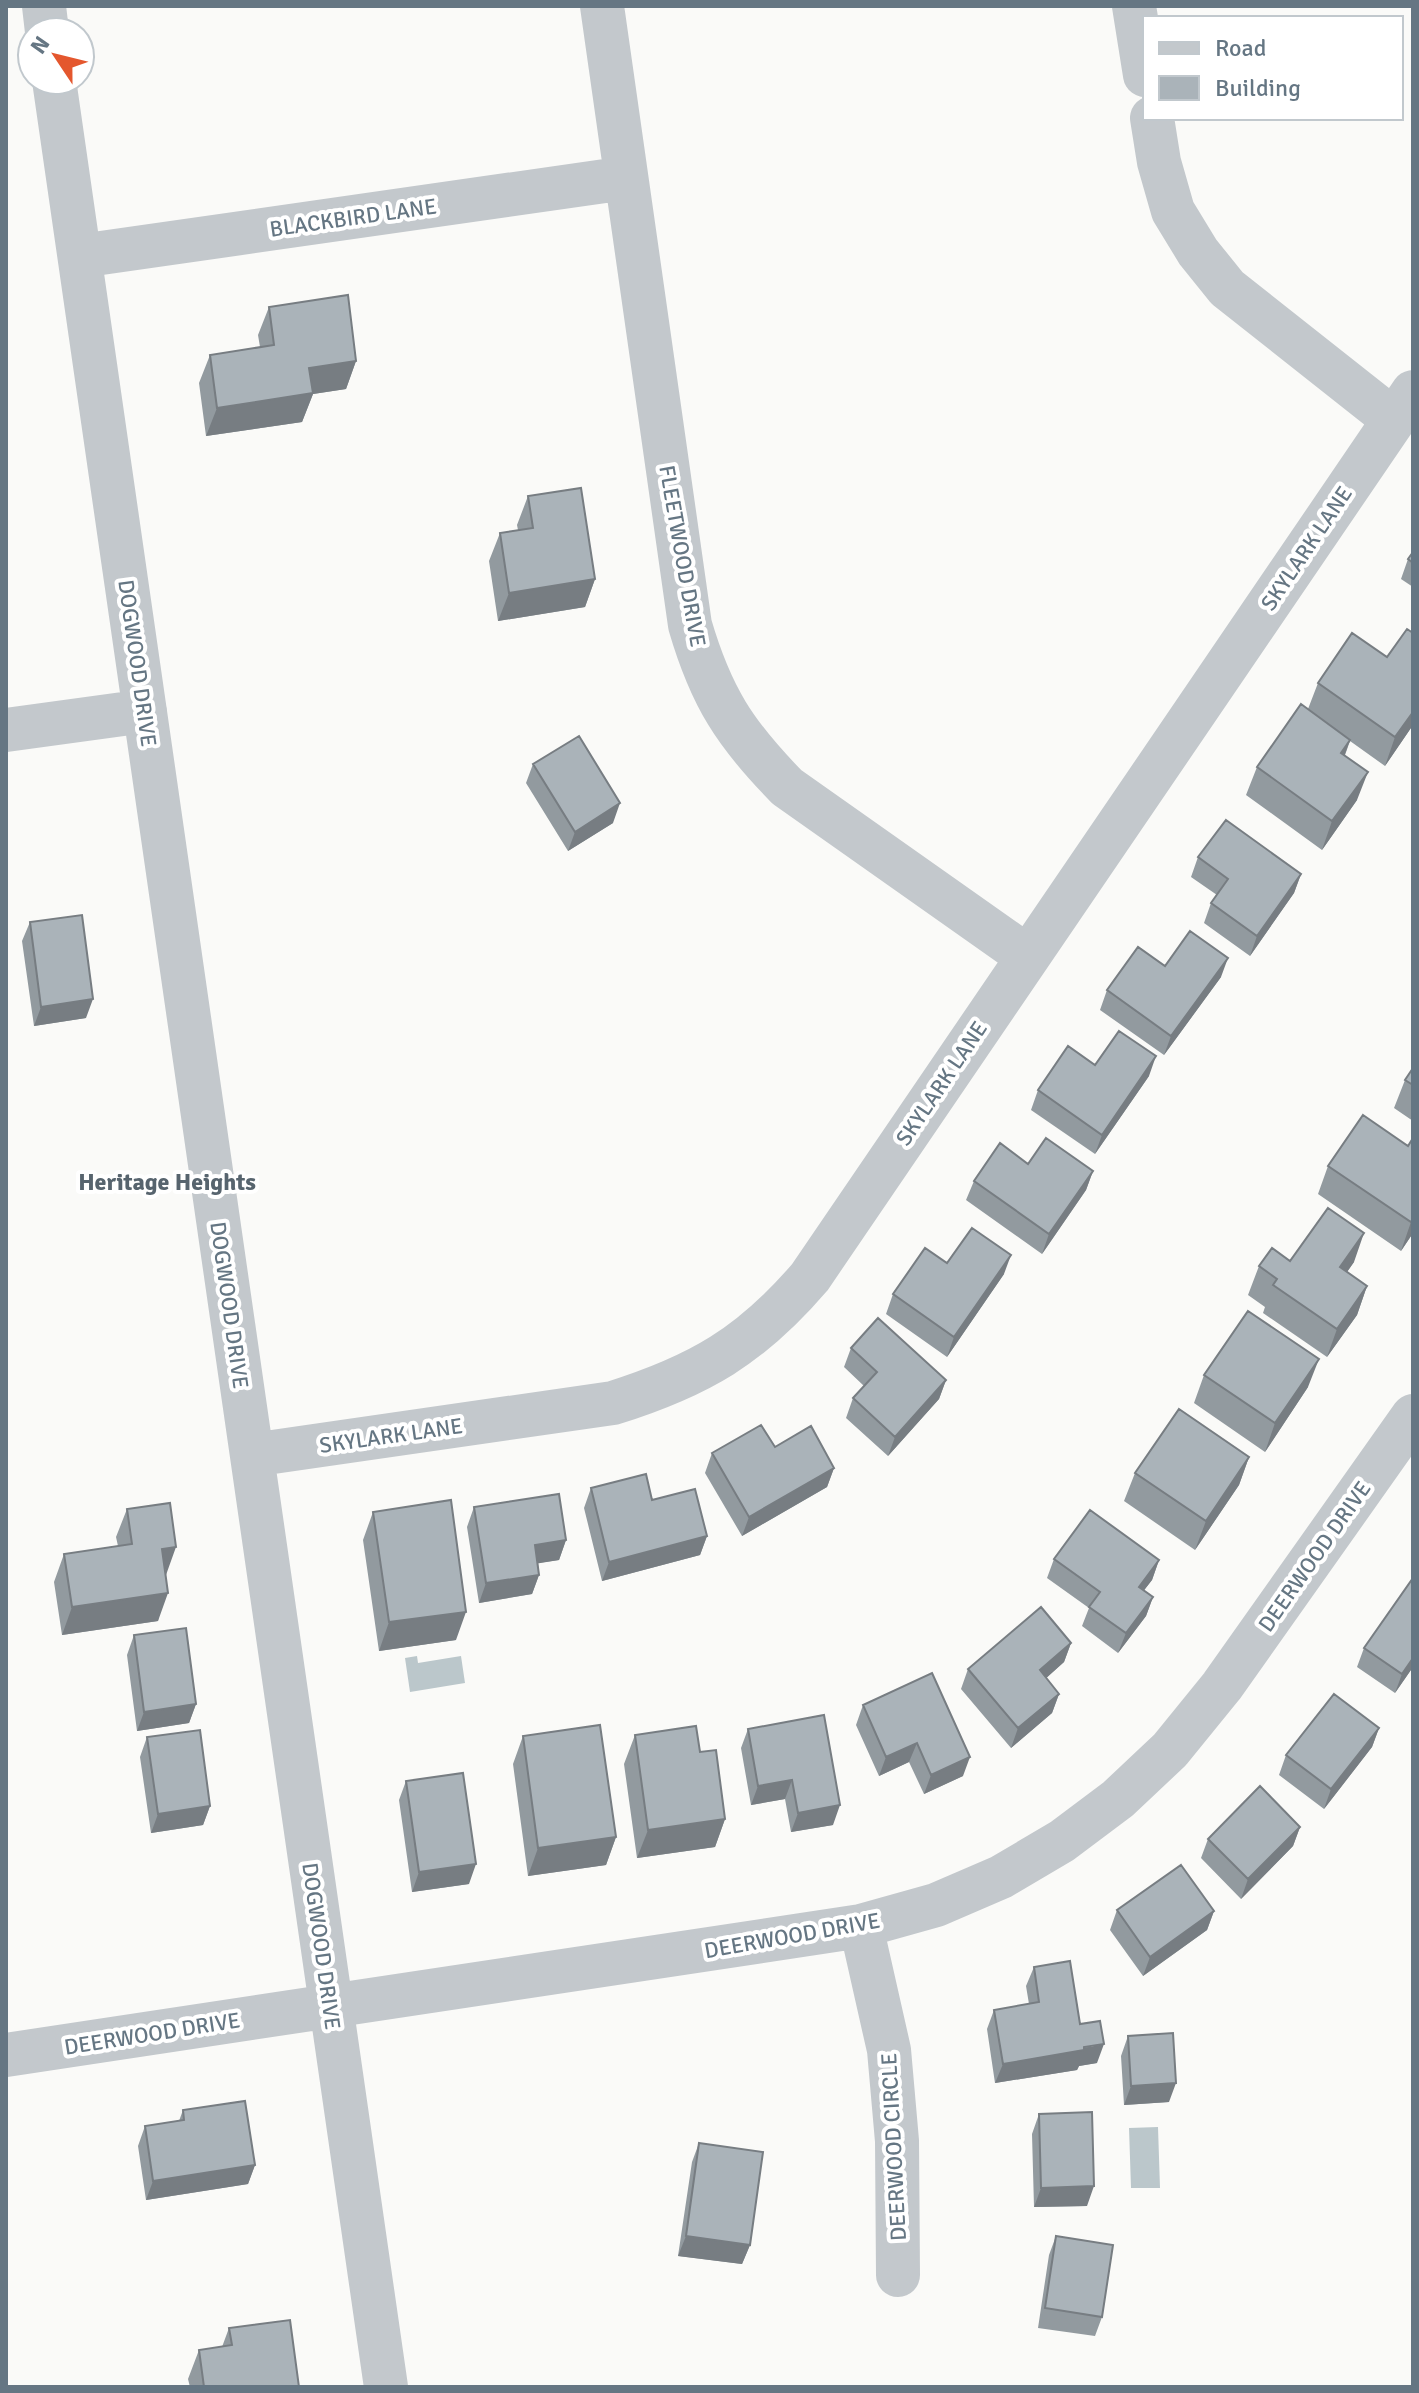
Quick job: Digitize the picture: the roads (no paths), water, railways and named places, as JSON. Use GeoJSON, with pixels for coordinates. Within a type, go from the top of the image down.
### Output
{"type":"FeatureCollection","features":[{"type":"Feature","properties":{"kind":"street","name":"FLEETWOOD DRIVE"},"geometry":{"type":"LineString","coordinates":[[602,6],[690,625],[704,671],[725,714],[753,753],[787,787],[1028,957]]}},
{"type":"Feature","properties":{"kind":"street"},"geometry":{"type":"LineString","coordinates":[[1134,6],[1143,62]]}},
{"type":"Feature","properties":{"kind":"street","name":"DOGWOOD DRIVE"},"geometry":{"type":"LineString","coordinates":[[56,96],[386,2387]]}},
{"type":"Feature","properties":{"kind":"street"},"geometry":{"type":"LineString","coordinates":[[1152,120],[1159,162],[1173,211],[1198,252],[1227,288],[1403,406]]}},
{"type":"Feature","properties":{"kind":"street","name":"BLACKBIRD LANE"},"geometry":{"type":"LineString","coordinates":[[80,256],[626,178]]}},
{"type":"Feature","properties":{"kind":"street","name":"SKYLARK LANE"},"geometry":{"type":"LineString","coordinates":[[252,1455],[613,1403],[658,1389],[702,1369],[751,1336],[787,1304],[810,1277],[1403,406]]}},
{"type":"Feature","properties":{"kind":"street"},"geometry":{"type":"LineString","coordinates":[[6,730],[145,711]]}},
{"type":"Feature","properties":{"kind":"street","name":"DEERWOOD DRIVE"},"geometry":{"type":"LineString","coordinates":[[6,2055],[861,1926],[936,1905],[1001,1877],[1062,1841],[1118,1799],[1170,1750],[1222,1686],[1413,1416]]}},
{"type":"Feature","properties":{"kind":"street","name":"DEERWOOD CIRCLE"},"geometry":{"type":"LineString","coordinates":[[861,1926],[889,2050],[897,2141],[898,2275]]}},
{"type":"Feature","properties":{"kind":"district","name":"Heritage Heights"},"geometry":{"type":"Point","coordinates":[167,1182]}}]}
